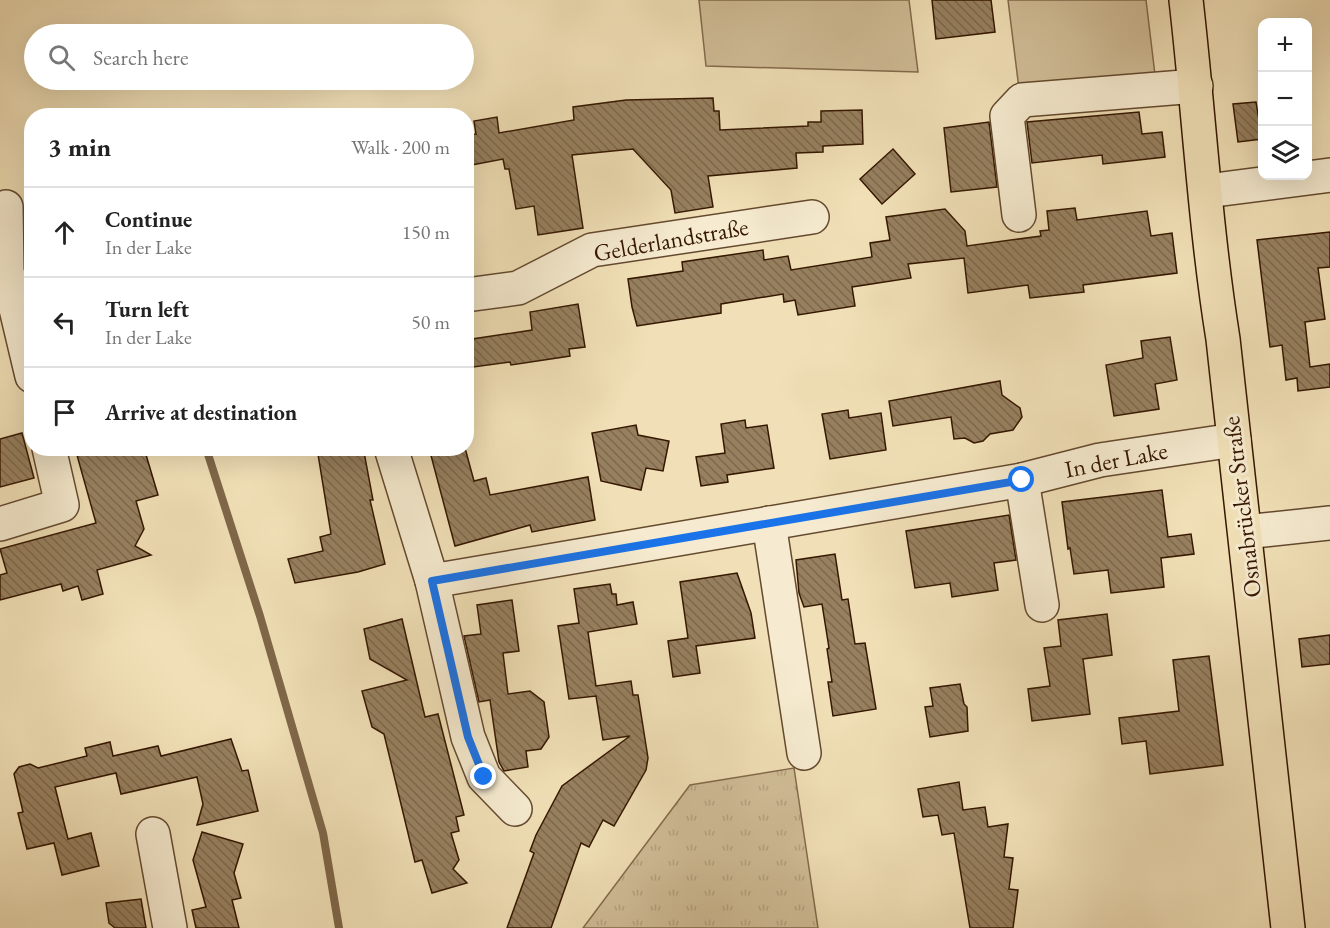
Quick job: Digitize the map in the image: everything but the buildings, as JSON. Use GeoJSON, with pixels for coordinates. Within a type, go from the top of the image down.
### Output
{"type":"FeatureCollection","features":[{"type":"Feature","properties":{"kind":"main road","name":"Osnabrücker Straße"},"geometry":{"type":"LineString","coordinates":[[1186,0],[1207,191],[1210,259],[1223,339],[1288,928]]}},
{"type":"Feature","properties":{"kind":"street"},"geometry":{"type":"LineString","coordinates":[[1019,215],[1007,116],[1022,100],[1196,86]]}},
{"type":"Feature","properties":{"kind":"street"},"geometry":{"type":"LineString","coordinates":[[1207,191],[1330,175]]}},
{"type":"Feature","properties":{"kind":"street"},"geometry":{"type":"LineString","coordinates":[[12,207],[7,271],[24,342]]}},
{"type":"Feature","properties":{"kind":"street","name":"Gelderlandstraße"},"geometry":{"type":"LineString","coordinates":[[474,294],[518,288],[592,250],[812,217]]}},
{"type":"Feature","properties":{"kind":"street","name":"In der Lake"},"geometry":{"type":"LineString","coordinates":[[432,581],[1022,480],[1100,460],[1234,440]]}},
{"type":"Feature","properties":{"kind":"street"},"geometry":{"type":"LineString","coordinates":[[0,524],[62,505],[51,456]]}},
{"type":"Feature","properties":{"kind":"street"},"geometry":{"type":"LineString","coordinates":[[393,456],[432,581],[468,737],[484,777],[515,809]]}},
{"type":"Feature","properties":{"kind":"street"},"geometry":{"type":"LineString","coordinates":[[1022,480],[1042,605]]}},
{"type":"Feature","properties":{"kind":"street"},"geometry":{"type":"LineString","coordinates":[[1245,532],[1330,522]]}},
{"type":"Feature","properties":{"kind":"street"},"geometry":{"type":"LineString","coordinates":[[769,523],[804,753]]}},
{"type":"Feature","properties":{"kind":"street"},"geometry":{"type":"LineString","coordinates":[[153,834],[170,928]]}},
{"type":"Feature","properties":{"kind":"green space"},"geometry":{"type":"Polygon","coordinates":[[[699,0],[909,0],[918,72],[706,66],[699,0]]]}},
{"type":"Feature","properties":{"kind":"green space"},"geometry":{"type":"Polygon","coordinates":[[[1008,0],[1146,0],[1156,83],[1019,89],[1008,0]]]}},
{"type":"Feature","properties":{"kind":"green space"},"geometry":{"type":"Polygon","coordinates":[[[794,768],[818,928],[583,928],[690,785],[794,768]]]}},
{"type":"Feature","properties":{"kind":"waterway"},"geometry":{"type":"LineString","coordinates":[[209,456],[260,616],[323,833],[339,928]]}},
{"type":"Feature","properties":{"kind":"route"},"geometry":{"type":"LineString","coordinates":[[484,777],[468,737],[432,581],[1022,480]]}}]}
